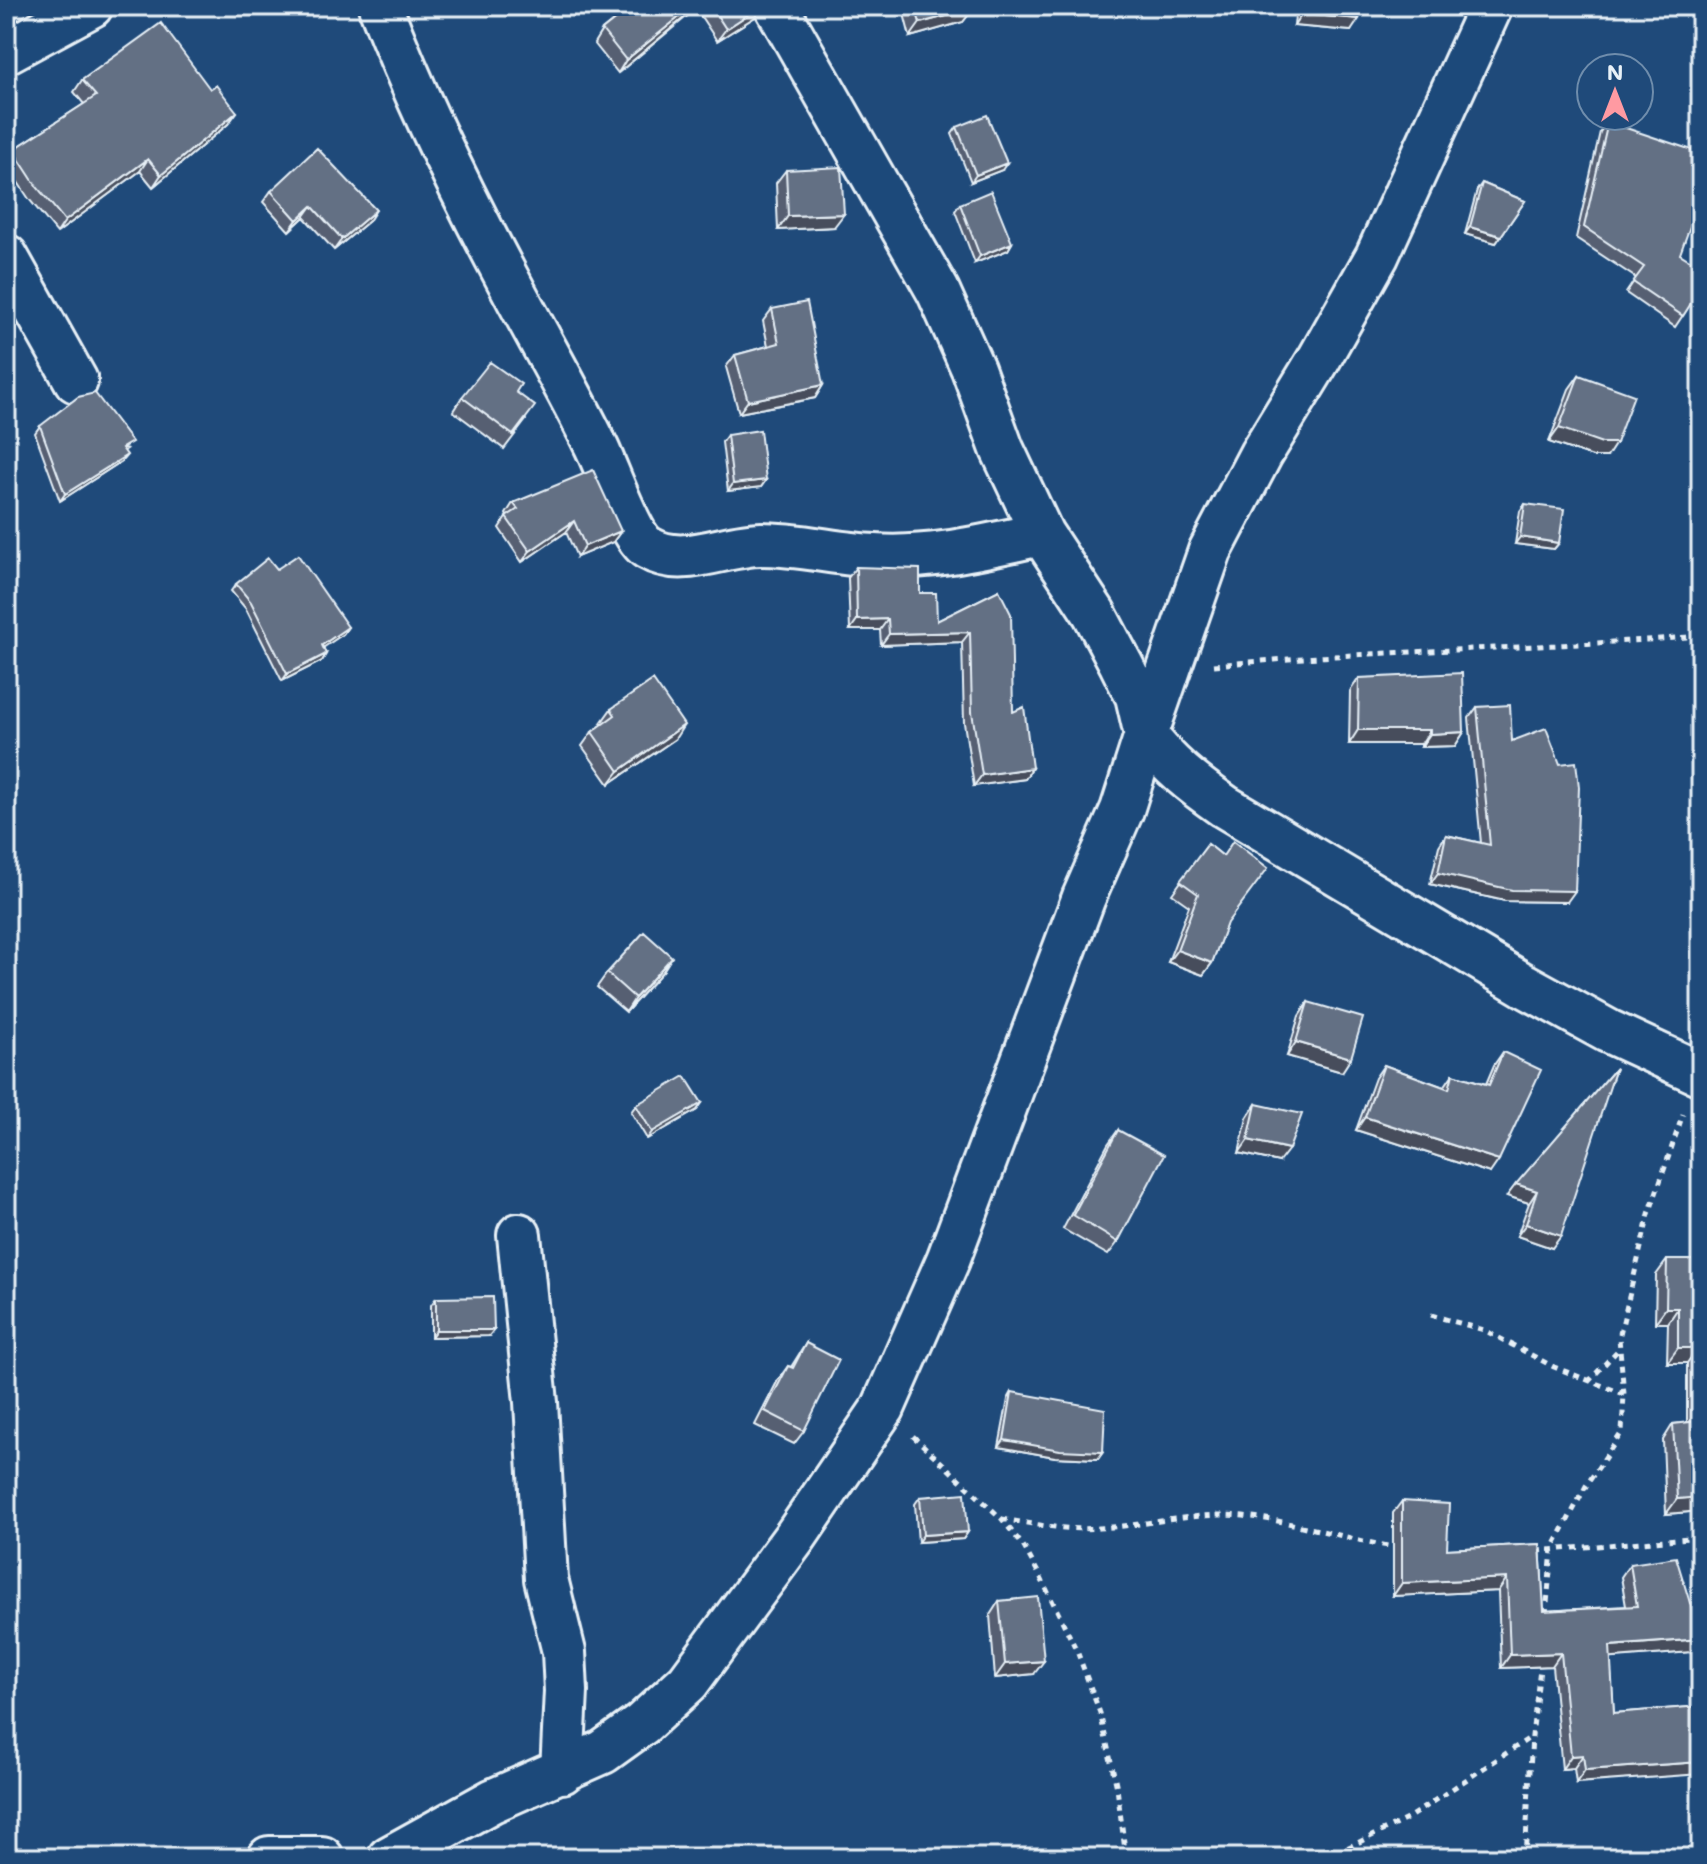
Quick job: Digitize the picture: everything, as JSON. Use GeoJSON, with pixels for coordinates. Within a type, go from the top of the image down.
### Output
{"type":"FeatureCollection","features":[{"type":"Feature","properties":{"kind":"street"},"geometry":{"type":"LineString","coordinates":[[6,52],[91,6]]}},
{"type":"Feature","properties":{"kind":"street"},"geometry":{"type":"LineString","coordinates":[[380,6],[416,90],[508,280],[559,371],[630,522],[646,547],[661,553],[694,557],[728,547],[759,544],[878,557],[915,556],[1042,534]]}},
{"type":"Feature","properties":{"kind":"street"},"geometry":{"type":"LineString","coordinates":[[776,6],[938,291],[973,369],[1002,449],[1042,534],[1094,613],[1137,696],[1146,735],[1163,758],[1185,779],[1224,806],[1524,985],[1608,1031],[1699,1073]]}},
{"type":"Feature","properties":{"kind":"street"},"geometry":{"type":"LineString","coordinates":[[389,1858],[492,1801],[603,1752],[642,1724],[688,1682],[795,1537],[883,1408],[948,1260],[1084,897],[1127,798],[1210,551],[1261,454],[1377,256],[1491,6]]}},
{"type":"Feature","properties":{"kind":"street"},"geometry":{"type":"LineString","coordinates":[[6,256],[76,381]]}},
{"type":"Feature","properties":{"kind":"street"},"geometry":{"type":"LineString","coordinates":[[519,1235],[536,1402],[546,1579],[564,1652],[566,1691],[562,1772]]}},
{"type":"Feature","properties":{"kind":"street"},"geometry":{"type":"LineString","coordinates":[[269,1858],[322,1858]]}},
{"type":"Feature","properties":{"kind":"path"},"geometry":{"type":"LineString","coordinates":[[1169,669],[1285,659],[1516,649],[1701,636]]}},
{"type":"Feature","properties":{"kind":"path"},"geometry":{"type":"LineString","coordinates":[[1545,1621],[1552,1550],[1586,1486],[1622,1432],[1624,1394],[1619,1349],[1649,1214],[1699,1073]]}},
{"type":"Feature","properties":{"kind":"path"},"geometry":{"type":"LineString","coordinates":[[1431,1315],[1484,1330],[1588,1382],[1624,1394]]}},
{"type":"Feature","properties":{"kind":"path"},"geometry":{"type":"LineString","coordinates":[[1588,1382],[1619,1349]]}},
{"type":"Feature","properties":{"kind":"path"},"geometry":{"type":"LineString","coordinates":[[883,1408],[1002,1519],[1024,1547],[1040,1576],[1077,1651],[1100,1713],[1117,1788],[1126,1858]]}},
{"type":"Feature","properties":{"kind":"path"},"geometry":{"type":"LineString","coordinates":[[1002,1519],[1058,1528],[1095,1529],[1218,1515],[1261,1517],[1364,1543],[1412,1550]]}},
{"type":"Feature","properties":{"kind":"path"},"geometry":{"type":"LineString","coordinates":[[1523,1552],[1701,1537]]}},
{"type":"Feature","properties":{"kind":"path"},"geometry":{"type":"LineString","coordinates":[[1525,1858],[1532,1736],[1542,1650]]}},
{"type":"Feature","properties":{"kind":"path"},"geometry":{"type":"LineString","coordinates":[[1326,1858],[1405,1820],[1532,1736]]}},
{"type":"Feature","properties":{"kind":"building"},"geometry":{"type":"Polygon","coordinates":[[[632,6],[693,6],[626,60],[602,30],[632,6]]]}},
{"type":"Feature","properties":{"kind":"building"},"geometry":{"type":"Polygon","coordinates":[[[711,6],[761,6],[726,29],[711,6]]]}},
{"type":"Feature","properties":{"kind":"building"},"geometry":{"type":"Polygon","coordinates":[[[915,6],[972,6],[973,9],[920,23],[915,6]]]}},
{"type":"Feature","properties":{"kind":"building"},"geometry":{"type":"Polygon","coordinates":[[[1303,6],[1361,6],[1359,19],[1302,14],[1303,6]]]}},
{"type":"Feature","properties":{"kind":"building"},"geometry":{"type":"Polygon","coordinates":[[[161,23],[210,89],[216,85],[237,112],[161,175],[148,159],[65,221],[37,187],[13,150],[96,96],[82,80],[161,23]]]}},
{"type":"Feature","properties":{"kind":"building"},"geometry":{"type":"Polygon","coordinates":[[[987,115],[1007,163],[976,175],[957,127],[987,115]]]}},
{"type":"Feature","properties":{"kind":"building"},"geometry":{"type":"Polygon","coordinates":[[[1606,132],[1638,132],[1701,153],[1701,196],[1680,254],[1701,267],[1701,288],[1683,316],[1633,282],[1644,267],[1584,227],[1606,132]]]}},
{"type":"Feature","properties":{"kind":"building"},"geometry":{"type":"Polygon","coordinates":[[[317,148],[376,210],[342,239],[312,206],[297,220],[271,191],[317,148]]]}},
{"type":"Feature","properties":{"kind":"building"},"geometry":{"type":"Polygon","coordinates":[[[841,167],[844,214],[788,216],[786,170],[841,167]]]}},
{"type":"Feature","properties":{"kind":"building"},"geometry":{"type":"Polygon","coordinates":[[[1482,183],[1525,201],[1501,236],[1470,227],[1482,183]]]}},
{"type":"Feature","properties":{"kind":"building"},"geometry":{"type":"Polygon","coordinates":[[[991,191],[1012,243],[980,256],[960,204],[991,191]]]}},
{"type":"Feature","properties":{"kind":"building"},"geometry":{"type":"Polygon","coordinates":[[[807,302],[823,385],[748,401],[735,355],[779,343],[772,309],[807,302]]]}},
{"type":"Feature","properties":{"kind":"building"},"geometry":{"type":"Polygon","coordinates":[[[490,362],[521,384],[516,392],[535,406],[513,435],[462,397],[490,362]]]}},
{"type":"Feature","properties":{"kind":"building"},"geometry":{"type":"Polygon","coordinates":[[[1579,375],[1634,395],[1616,443],[1602,443],[1559,428],[1579,375]]]}},
{"type":"Feature","properties":{"kind":"building"},"geometry":{"type":"Polygon","coordinates":[[[95,393],[132,442],[122,448],[127,455],[65,494],[40,426],[78,397],[95,393]]]}},
{"type":"Feature","properties":{"kind":"building"},"geometry":{"type":"Polygon","coordinates":[[[760,430],[766,480],[733,484],[727,435],[760,430]]]}},
{"type":"Feature","properties":{"kind":"building"},"geometry":{"type":"Polygon","coordinates":[[[593,470],[621,531],[585,546],[574,521],[530,551],[506,517],[518,509],[513,503],[593,470]]]}},
{"type":"Feature","properties":{"kind":"building"},"geometry":{"type":"Polygon","coordinates":[[[1525,504],[1564,509],[1559,543],[1520,537],[1525,504]]]}},
{"type":"Feature","properties":{"kind":"building"},"geometry":{"type":"Polygon","coordinates":[[[298,555],[348,627],[322,645],[326,654],[287,674],[251,602],[236,584],[268,558],[277,569],[298,555]]]}},
{"type":"Feature","properties":{"kind":"building"},"geometry":{"type":"Polygon","coordinates":[[[856,567],[920,569],[920,593],[936,593],[937,621],[999,590],[1011,614],[1013,712],[1024,707],[1032,768],[982,775],[972,712],[970,632],[889,634],[888,619],[857,620],[856,567]]]}},
{"type":"Feature","properties":{"kind":"building"},"geometry":{"type":"Polygon","coordinates":[[[1462,673],[1464,732],[1430,734],[1430,730],[1358,730],[1359,678],[1462,673]]]}},
{"type":"Feature","properties":{"kind":"building"},"geometry":{"type":"Polygon","coordinates":[[[653,680],[684,725],[619,771],[592,732],[615,715],[611,709],[653,680]]]}},
{"type":"Feature","properties":{"kind":"building"},"geometry":{"type":"Polygon","coordinates":[[[1510,705],[1512,741],[1546,728],[1560,764],[1576,762],[1579,787],[1575,891],[1512,890],[1438,873],[1446,835],[1490,845],[1477,707],[1510,705]]]}},
{"type":"Feature","properties":{"kind":"building"},"geometry":{"type":"Polygon","coordinates":[[[1233,841],[1268,868],[1227,923],[1212,963],[1177,950],[1198,894],[1180,881],[1208,844],[1223,856],[1233,841]]]}},
{"type":"Feature","properties":{"kind":"building"},"geometry":{"type":"Polygon","coordinates":[[[644,932],[672,957],[635,998],[607,973],[644,932]]]}},
{"type":"Feature","properties":{"kind":"building"},"geometry":{"type":"Polygon","coordinates":[[[1308,1002],[1363,1018],[1351,1058],[1296,1042],[1308,1002]]]}},
{"type":"Feature","properties":{"kind":"building"},"geometry":{"type":"Polygon","coordinates":[[[1503,1052],[1541,1070],[1499,1160],[1365,1117],[1384,1065],[1449,1089],[1453,1074],[1489,1085],[1503,1052]]]}},
{"type":"Feature","properties":{"kind":"building"},"geometry":{"type":"Polygon","coordinates":[[[1616,1068],[1561,1236],[1526,1224],[1537,1191],[1516,1184],[1616,1068]]]}},
{"type":"Feature","properties":{"kind":"building"},"geometry":{"type":"Polygon","coordinates":[[[685,1076],[702,1103],[652,1132],[636,1105],[685,1076]]]}},
{"type":"Feature","properties":{"kind":"building"},"geometry":{"type":"Polygon","coordinates":[[[1256,1104],[1302,1114],[1289,1149],[1248,1140],[1256,1104]]]}},
{"type":"Feature","properties":{"kind":"building"},"geometry":{"type":"Polygon","coordinates":[[[1118,1130],[1164,1155],[1118,1242],[1073,1215],[1118,1130]]]}},
{"type":"Feature","properties":{"kind":"building"},"geometry":{"type":"Polygon","coordinates":[[[1667,1260],[1701,1260],[1701,1497],[1677,1499],[1673,1424],[1698,1421],[1698,1348],[1678,1348],[1678,1308],[1666,1308],[1667,1260]]]}},
{"type":"Feature","properties":{"kind":"building"},"geometry":{"type":"Polygon","coordinates":[[[493,1297],[494,1330],[436,1330],[436,1298],[493,1297]]]}},
{"type":"Feature","properties":{"kind":"building"},"geometry":{"type":"Polygon","coordinates":[[[806,1343],[839,1360],[804,1431],[765,1411],[788,1366],[793,1368],[806,1343]]]}},
{"type":"Feature","properties":{"kind":"building"},"geometry":{"type":"Polygon","coordinates":[[[1012,1392],[1105,1409],[1103,1452],[1060,1450],[1004,1440],[1012,1392]]]}},
{"type":"Feature","properties":{"kind":"building"},"geometry":{"type":"Polygon","coordinates":[[[965,1493],[968,1532],[923,1535],[920,1497],[965,1493]]]}},
{"type":"Feature","properties":{"kind":"building"},"geometry":{"type":"Polygon","coordinates":[[[1402,1501],[1449,1504],[1447,1549],[1540,1544],[1544,1611],[1637,1606],[1630,1564],[1676,1557],[1701,1639],[1610,1646],[1614,1713],[1701,1706],[1701,1762],[1585,1770],[1583,1755],[1571,1756],[1561,1653],[1510,1655],[1507,1578],[1402,1583],[1402,1501]]]}},
{"type":"Feature","properties":{"kind":"building"},"geometry":{"type":"Polygon","coordinates":[[[1038,1597],[1044,1661],[1005,1664],[999,1601],[1038,1597]]]}}]}
